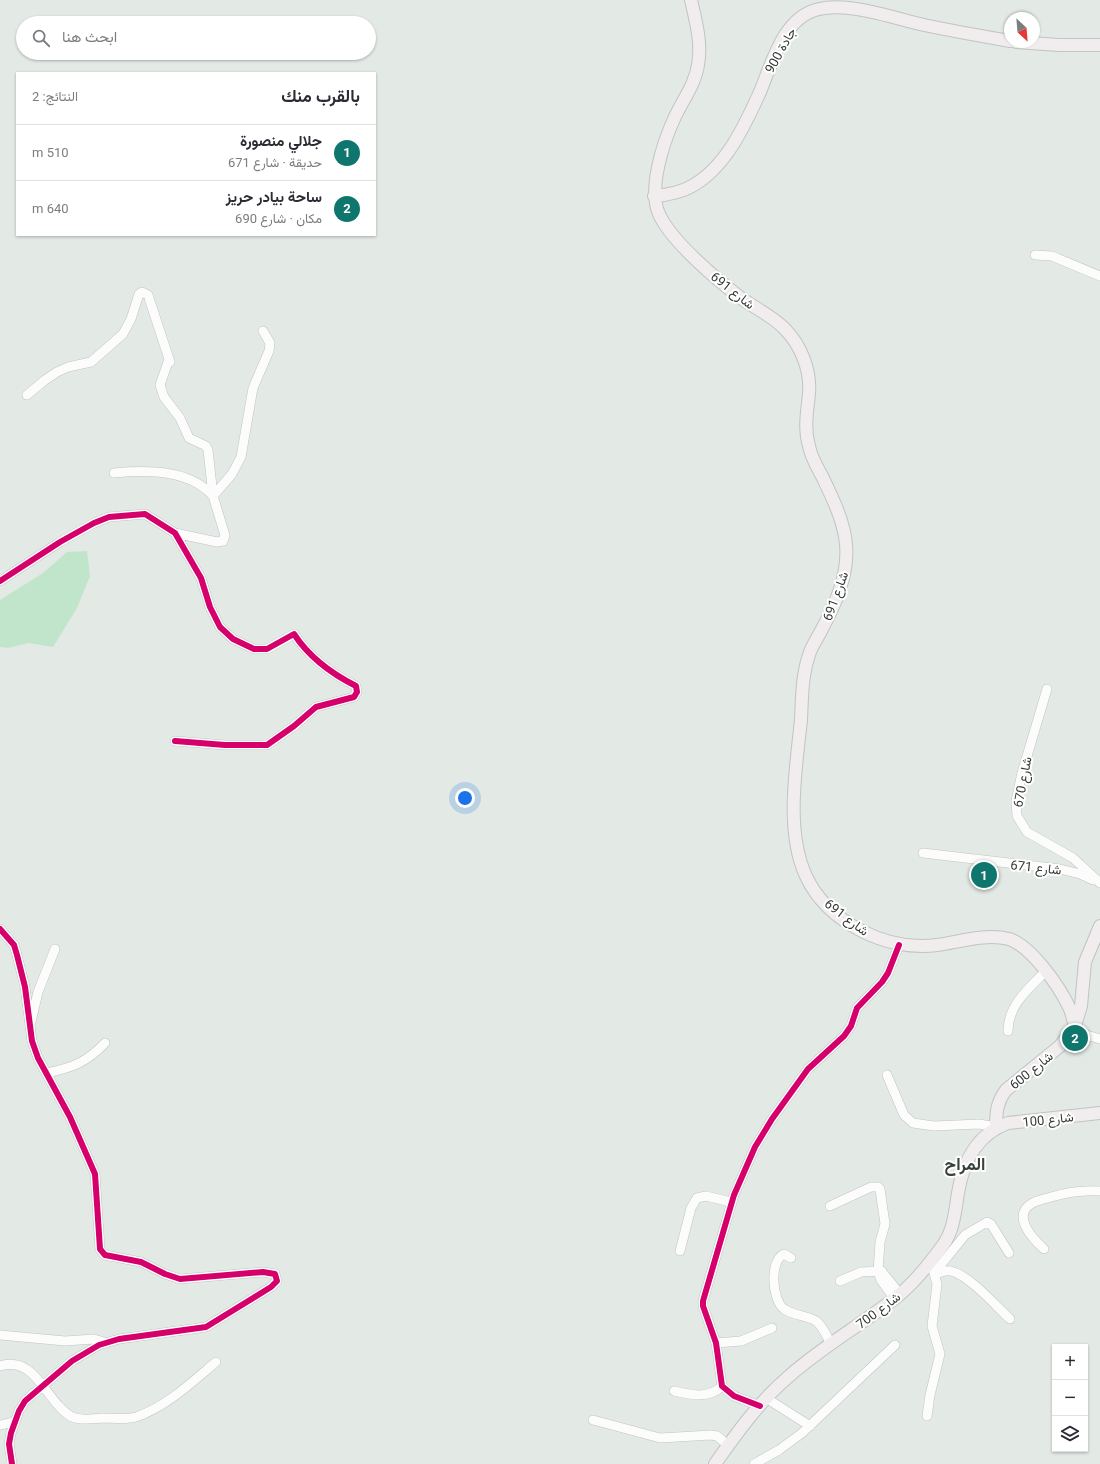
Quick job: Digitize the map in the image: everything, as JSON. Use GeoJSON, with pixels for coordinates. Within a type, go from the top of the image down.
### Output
{"type":"FeatureCollection","features":[{"type":"Feature","properties":{"kind":"main road","name":"شارع 691"},"geometry":{"type":"LineString","coordinates":[[691,0],[698,33],[698,64],[695,78],[674,119],[664,146],[654,196],[659,213],[670,233],[714,276],[740,297],[782,326],[802,354],[808,382],[807,438],[810,451],[830,492],[840,518],[846,542],[846,567],[836,601],[809,653],[805,674],[796,765],[795,837],[799,859],[805,875],[812,887],[826,903],[862,931],[880,940],[915,947],[972,939],[1006,938],[1025,949],[1046,971],[1070,1008],[1073,1028]]}},
{"type":"Feature","properties":{"kind":"main road","name":"جادة 900"},"geometry":{"type":"LineString","coordinates":[[654,196],[669,195],[692,186],[723,158],[748,117],[770,64],[783,38],[794,24],[806,14],[818,9],[852,9],[1004,40]]}},
{"type":"Feature","properties":{"kind":"main road"},"geometry":{"type":"LineString","coordinates":[[1040,44],[1100,45]]}},
{"type":"Feature","properties":{"kind":"main road","name":"شارع 600"},"geometry":{"type":"LineString","coordinates":[[996,1127],[996,1111],[1000,1099],[1006,1090],[1060,1046],[1073,1028],[1081,1006],[1085,962],[1100,926]]}},
{"type":"Feature","properties":{"kind":"main road","name":"شارع 100"},"geometry":{"type":"LineString","coordinates":[[996,1127],[1025,1121],[1100,1113]]}},
{"type":"Feature","properties":{"kind":"main road","name":"شارع 700"},"geometry":{"type":"LineString","coordinates":[[719,1462],[728,1445],[763,1402],[786,1378],[934,1269],[954,1221],[965,1164],[978,1144],[996,1127]]}},
{"type":"Feature","properties":{"kind":"street"},"geometry":{"type":"LineString","coordinates":[[1035,255],[1052,256],[1100,276]]}},
{"type":"Feature","properties":{"kind":"street"},"geometry":{"type":"LineString","coordinates":[[0,581],[77,531],[109,517],[145,514],[175,532],[205,540],[223,541],[225,534],[213,496],[208,450],[206,446],[189,438],[180,418],[161,391],[162,381],[166,373],[168,362],[170,362],[150,301],[145,293],[142,292],[139,294],[123,334],[91,362],[68,367],[57,372],[45,380],[27,396]]}},
{"type":"Feature","properties":{"kind":"street"},"geometry":{"type":"LineString","coordinates":[[213,496],[232,474],[240,458],[253,388],[269,352],[270,343],[263,331]]}},
{"type":"Feature","properties":{"kind":"street"},"geometry":{"type":"LineString","coordinates":[[114,473],[143,471],[171,474],[206,487],[213,496]]}},
{"type":"Feature","properties":{"kind":"street"},"geometry":{"type":"LineString","coordinates":[[175,532],[201,578],[210,607],[220,627],[233,639],[254,649],[267,649],[294,634],[302,647],[338,677],[356,686],[357,692],[354,697],[316,707],[294,726],[267,745],[225,745],[175,741]]}},
{"type":"Feature","properties":{"kind":"street","name":"شارع 670"},"geometry":{"type":"LineString","coordinates":[[1047,689],[1022,772],[1016,801],[1016,816],[1028,832],[1073,858],[1100,882]]}},
{"type":"Feature","properties":{"kind":"street","name":"شارع 671"},"geometry":{"type":"LineString","coordinates":[[923,853],[1070,871],[1100,882]]}},
{"type":"Feature","properties":{"kind":"street"},"geometry":{"type":"LineString","coordinates":[[0,929],[14,945],[18,955],[25,987],[34,1049],[70,1117],[95,1174],[100,1248],[106,1255],[141,1262],[165,1274],[180,1279],[263,1272],[275,1274],[277,1277],[277,1281],[271,1287],[206,1327],[119,1339],[84,1353],[72,1361],[25,1401],[14,1422],[9,1444],[12,1464]]}},
{"type":"Feature","properties":{"kind":"street"},"geometry":{"type":"LineString","coordinates":[[810,1426],[763,1402],[734,1396],[722,1386],[719,1376],[716,1343],[702,1306],[731,1202],[755,1147],[772,1119],[808,1069],[844,1036],[851,1026],[857,1008],[882,982],[888,973],[899,945]]}},
{"type":"Feature","properties":{"kind":"street"},"geometry":{"type":"LineString","coordinates":[[30,1025],[38,992],[55,949]]}},
{"type":"Feature","properties":{"kind":"street"},"geometry":{"type":"LineString","coordinates":[[1008,1030],[1008,1021],[1018,1000],[1046,971]]}},
{"type":"Feature","properties":{"kind":"street"},"geometry":{"type":"LineString","coordinates":[[1073,1028],[1100,1039]]}},
{"type":"Feature","properties":{"kind":"street"},"geometry":{"type":"LineString","coordinates":[[46,1073],[66,1069],[78,1064],[92,1056],[105,1042]]}},
{"type":"Feature","properties":{"kind":"street"},"geometry":{"type":"LineString","coordinates":[[887,1075],[904,1114],[913,1124],[934,1126],[979,1124],[996,1127]]}},
{"type":"Feature","properties":{"kind":"street"},"geometry":{"type":"LineString","coordinates":[[830,1206],[871,1187],[878,1187],[880,1189],[885,1224],[879,1248],[880,1270],[897,1296]]}},
{"type":"Feature","properties":{"kind":"street"},"geometry":{"type":"LineString","coordinates":[[1044,1250],[1031,1237],[1026,1228],[1024,1215],[1027,1207],[1035,1202],[1065,1193],[1086,1190],[1100,1191]]}},
{"type":"Feature","properties":{"kind":"street"},"geometry":{"type":"LineString","coordinates":[[680,1251],[691,1208],[697,1198],[706,1196],[731,1202]]}},
{"type":"Feature","properties":{"kind":"street"},"geometry":{"type":"LineString","coordinates":[[927,1416],[932,1384],[940,1358],[940,1350],[932,1322],[937,1294],[934,1269],[965,1235],[987,1222],[991,1224],[1009,1252]]}},
{"type":"Feature","properties":{"kind":"street"},"geometry":{"type":"LineString","coordinates":[[791,1258],[784,1254],[779,1256],[775,1265],[775,1284],[781,1306],[788,1312],[816,1321],[831,1344]]}},
{"type":"Feature","properties":{"kind":"street"},"geometry":{"type":"LineString","coordinates":[[934,1269],[950,1271],[968,1281],[1010,1319]]}},
{"type":"Feature","properties":{"kind":"street"},"geometry":{"type":"LineString","coordinates":[[840,1281],[861,1272],[880,1270]]}},
{"type":"Feature","properties":{"kind":"street"},"geometry":{"type":"LineString","coordinates":[[716,1343],[741,1341],[772,1328]]}},
{"type":"Feature","properties":{"kind":"street"},"geometry":{"type":"LineString","coordinates":[[0,1335],[54,1340],[94,1339],[106,1343]]}},
{"type":"Feature","properties":{"kind":"street"},"geometry":{"type":"LineString","coordinates":[[754,1464],[779,1450],[810,1426],[895,1345]]}},
{"type":"Feature","properties":{"kind":"street"},"geometry":{"type":"LineString","coordinates":[[0,1366],[9,1364],[30,1370],[61,1409],[74,1418],[134,1417],[154,1410],[184,1389],[216,1362]]}},
{"type":"Feature","properties":{"kind":"street"},"geometry":{"type":"LineString","coordinates":[[674,1391],[705,1395],[717,1391],[722,1386]]}},
{"type":"Feature","properties":{"kind":"street"},"geometry":{"type":"LineString","coordinates":[[593,1420],[660,1438],[711,1435],[717,1436],[728,1445]]}},
{"type":"Feature","properties":{"kind":"street"},"geometry":{"type":"LineString","coordinates":[[0,1425],[14,1422]]}},
{"type":"Feature","properties":{"kind":"green space"},"geometry":{"type":"Polygon","coordinates":[[[87,551],[90,576],[77,608],[53,647],[29,643],[8,648],[0,647],[0,600],[43,573],[67,552],[87,551]]]}},
{"type":"Feature","properties":{"kind":"cycle path"},"geometry":{"type":"LineString","coordinates":[[0,581],[60,542],[94,523],[109,517],[145,514],[175,533],[201,578],[210,607],[220,627],[233,639],[254,649],[267,649],[294,634],[307,650],[322,664],[338,676],[356,686],[357,692],[354,697],[316,707],[294,726],[267,745],[225,745],[175,741]]}},
{"type":"Feature","properties":{"kind":"cycle path"},"geometry":{"type":"LineString","coordinates":[[0,929],[14,945],[17,955],[25,987],[32,1041],[38,1058],[70,1117],[95,1174],[100,1249],[105,1255],[141,1262],[165,1274],[180,1279],[263,1272],[275,1274],[277,1281],[271,1287],[206,1327],[119,1339],[99,1345],[72,1361],[25,1401],[19,1411],[11,1433],[9,1444],[12,1464]]}},
{"type":"Feature","properties":{"kind":"cycle path"},"geometry":{"type":"LineString","coordinates":[[760,1406],[734,1396],[722,1386],[716,1343],[703,1306],[703,1301],[734,1195],[755,1147],[772,1119],[808,1069],[844,1036],[851,1026],[857,1008],[882,982],[888,973],[899,945]]}},
{"type":"Feature","properties":{"kind":"place","name":"جلالي منصورة"},"geometry":{"type":"Point","coordinates":[984,875]}},
{"type":"Feature","properties":{"kind":"place","name":"ساحة بيادر حريز"},"geometry":{"type":"Point","coordinates":[1075,1038]}},
{"type":"Feature","properties":{"kind":"district","name":"المراح"},"geometry":{"type":"Point","coordinates":[965,1164]}}]}
